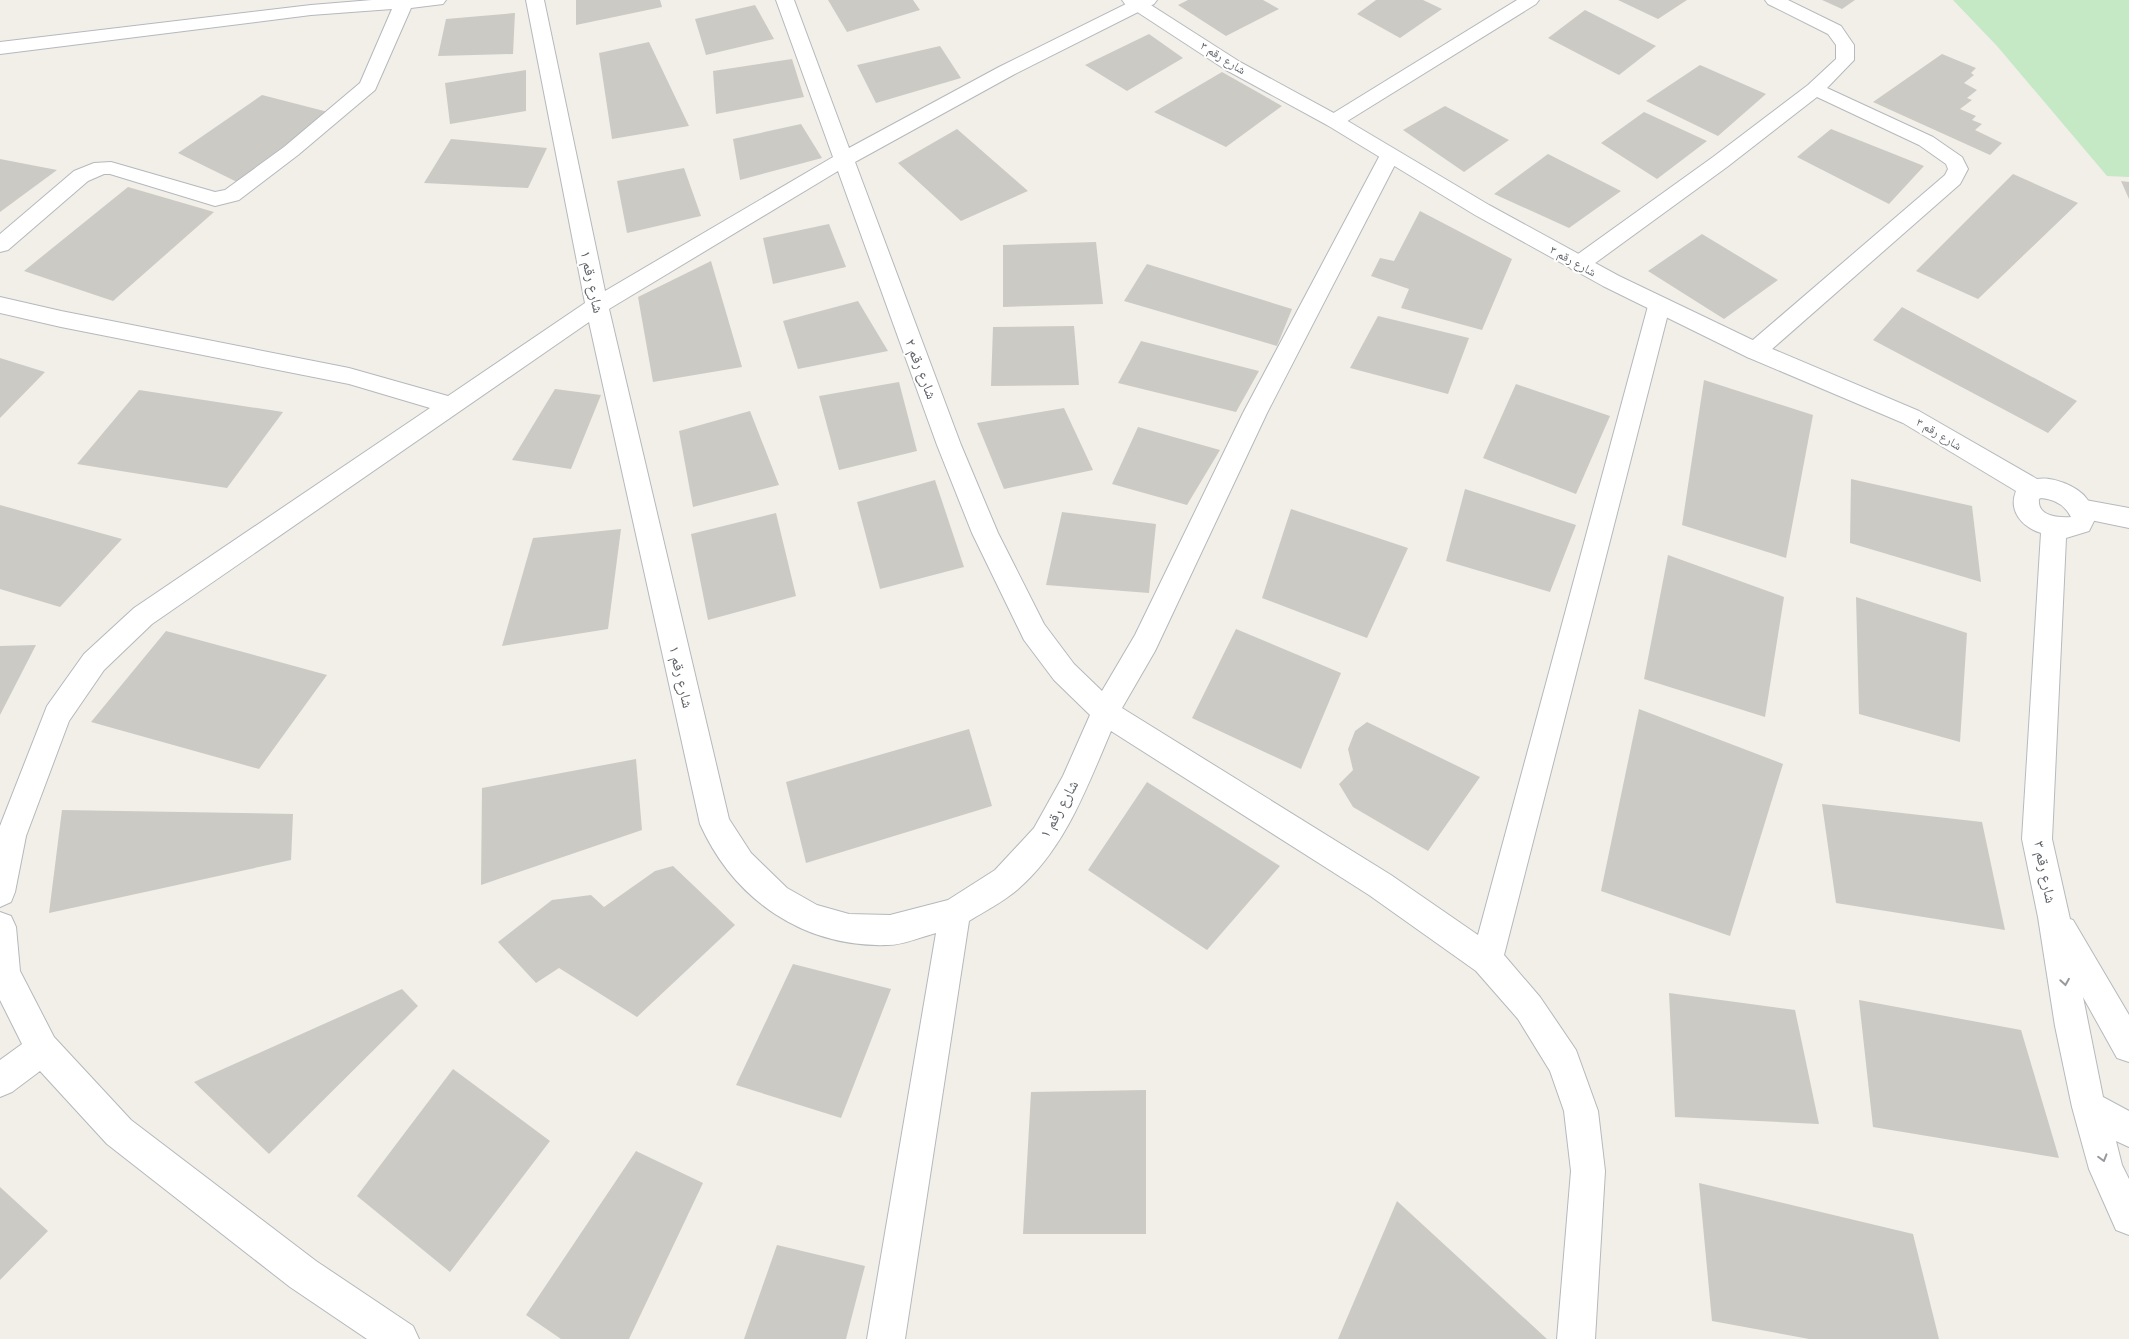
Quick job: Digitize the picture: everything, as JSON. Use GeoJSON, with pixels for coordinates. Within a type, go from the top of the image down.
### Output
{"type":"FeatureCollection","features":[{"type":"Feature","properties":{"kind":"street"},"geometry":{"type":"LineString","coordinates":[[0,48],[311,10],[437,0]]}},
{"type":"Feature","properties":{"kind":"street","name":"شارع رقم ١"},"geometry":{"type":"LineString","coordinates":[[535,0],[597,306],[715,824],[740,863],[776,898],[810,918],[849,929],[890,930],[955,913],[1006,880],[1045,838],[1074,784],[1105,712],[1146,643],[1255,413],[1390,155]]}},
{"type":"Feature","properties":{"kind":"street","name":"شارع رقم ٢"},"geometry":{"type":"LineString","coordinates":[[785,0],[918,363],[985,532],[1034,632],[1064,672],[1105,712],[1380,885],[1487,960],[1529,1008],[1564,1062],[1581,1111],[1588,1171],[1576,1339]]}},
{"type":"Feature","properties":{"kind":"street"},"geometry":{"type":"LineString","coordinates":[[1334,121],[1530,0]]}},
{"type":"Feature","properties":{"kind":"street"},"geometry":{"type":"LineString","coordinates":[[1579,264],[1720,162],[1815,89],[1832,75],[1845,60],[1845,45],[1835,30],[1774,0]]}},
{"type":"Feature","properties":{"kind":"street"},"geometry":{"type":"LineString","coordinates":[[0,892],[11,836],[57,715],[94,662],[143,616],[597,306],[844,159],[1139,2]]}},
{"type":"Feature","properties":{"kind":"street","name":"شارع رقم ٣"},"geometry":{"type":"LineString","coordinates":[[1139,2],[1233,66],[1334,121],[1482,210],[1579,264],[1659,306],[1755,351],[1911,417],[2033,489],[2040,488],[2059,492],[2067,496],[2080,509]]}},
{"type":"Feature","properties":{"kind":"street"},"geometry":{"type":"LineString","coordinates":[[0,245],[81,176],[101,168],[111,168],[215,198],[232,195],[291,151],[368,86],[404,3]]}},
{"type":"Feature","properties":{"kind":"street"},"geometry":{"type":"LineString","coordinates":[[1755,351],[1953,179],[1958,169],[1955,161],[1926,141],[1815,89]]}},
{"type":"Feature","properties":{"kind":"street"},"geometry":{"type":"LineString","coordinates":[[0,305],[61,320],[349,376],[452,406]]}},
{"type":"Feature","properties":{"kind":"street"},"geometry":{"type":"LineString","coordinates":[[1487,960],[1659,306]]}},
{"type":"Feature","properties":{"kind":"street"},"geometry":{"type":"LineString","coordinates":[[2033,489],[2024,498],[2028,512],[2035,519],[2054,528],[2063,530],[2078,526],[2082,521],[2080,509],[2129,518]]}},
{"type":"Feature","properties":{"kind":"street","name":"شارع رقم ٣"},"geometry":{"type":"LineString","coordinates":[[2054,528],[2037,839],[2054,917]]}},
{"type":"Feature","properties":{"kind":"street"},"geometry":{"type":"LineString","coordinates":[[886,1339],[955,913]]}},
{"type":"Feature","properties":{"kind":"street"},"geometry":{"type":"LineString","coordinates":[[2054,917],[2129,1046]]}},
{"type":"Feature","properties":{"kind":"street"},"geometry":{"type":"LineString","coordinates":[[2054,917],[2072,1026],[2089,1107],[2106,1169],[2129,1217]]}},
{"type":"Feature","properties":{"kind":"street"},"geometry":{"type":"LineString","coordinates":[[0,927],[4,974],[42,1049],[119,1132],[303,1274],[400,1339]]}},
{"type":"Feature","properties":{"kind":"street"},"geometry":{"type":"LineString","coordinates":[[0,1080],[42,1049]]}},
{"type":"Feature","properties":{"kind":"street"},"geometry":{"type":"LineString","coordinates":[[2089,1107],[2129,1130]]}},
{"type":"Feature","properties":{"kind":"green space"},"geometry":{"type":"Polygon","coordinates":[[[1953,0],[2129,0],[2129,177],[2107,176],[1997,46],[1953,0]]]}},
{"type":"Feature","properties":{"kind":"building"},"geometry":{"type":"Polygon","coordinates":[[[576,0],[660,0],[662,7],[576,25],[576,0]]]}},
{"type":"Feature","properties":{"kind":"building"},"geometry":{"type":"Polygon","coordinates":[[[828,0],[913,0],[920,10],[847,32],[828,0]]]}},
{"type":"Feature","properties":{"kind":"building"},"geometry":{"type":"Polygon","coordinates":[[[1188,0],[1263,0],[1279,9],[1226,36],[1178,5],[1188,0]]]}},
{"type":"Feature","properties":{"kind":"building"},"geometry":{"type":"Polygon","coordinates":[[[1376,0],[1423,0],[1442,9],[1400,38],[1357,14],[1376,0]]]}},
{"type":"Feature","properties":{"kind":"building"},"geometry":{"type":"Polygon","coordinates":[[[1618,0],[1687,0],[1658,19],[1618,0]]]}},
{"type":"Feature","properties":{"kind":"building"},"geometry":{"type":"Polygon","coordinates":[[[1822,0],[1855,0],[1842,9],[1822,0]]]}},
{"type":"Feature","properties":{"kind":"building"},"geometry":{"type":"Polygon","coordinates":[[[755,5],[774,39],[706,55],[695,19],[755,5]]]}},
{"type":"Feature","properties":{"kind":"building"},"geometry":{"type":"Polygon","coordinates":[[[1585,10],[1656,46],[1619,75],[1548,38],[1585,10]]]}},
{"type":"Feature","properties":{"kind":"building"},"geometry":{"type":"Polygon","coordinates":[[[515,13],[513,54],[438,56],[446,19],[515,13]]]}},
{"type":"Feature","properties":{"kind":"building"},"geometry":{"type":"Polygon","coordinates":[[[1149,34],[1183,58],[1127,91],[1085,65],[1149,34]]]}},
{"type":"Feature","properties":{"kind":"building"},"geometry":{"type":"Polygon","coordinates":[[[649,42],[689,126],[612,139],[599,53],[649,42]]]}},
{"type":"Feature","properties":{"kind":"building"},"geometry":{"type":"Polygon","coordinates":[[[940,46],[961,78],[876,103],[857,65],[940,46]]]}},
{"type":"Feature","properties":{"kind":"building"},"geometry":{"type":"Polygon","coordinates":[[[1942,54],[1976,68],[1971,73],[1974,75],[1964,83],[1977,90],[1967,98],[1972,100],[1960,109],[1976,116],[1972,120],[1982,124],[1975,130],[2002,143],[1990,155],[1873,102],[1942,54]]]}},
{"type":"Feature","properties":{"kind":"building"},"geometry":{"type":"Polygon","coordinates":[[[792,59],[804,97],[716,114],[713,71],[792,59]]]}},
{"type":"Feature","properties":{"kind":"building"},"geometry":{"type":"Polygon","coordinates":[[[1700,65],[1766,94],[1718,136],[1646,101],[1700,65]]]}},
{"type":"Feature","properties":{"kind":"building"},"geometry":{"type":"Polygon","coordinates":[[[526,70],[526,111],[450,124],[445,83],[526,70]]]}},
{"type":"Feature","properties":{"kind":"building"},"geometry":{"type":"Polygon","coordinates":[[[1222,72],[1282,106],[1226,147],[1154,112],[1222,72]]]}},
{"type":"Feature","properties":{"kind":"building"},"geometry":{"type":"Polygon","coordinates":[[[262,95],[328,112],[237,182],[178,153],[262,95]]]}},
{"type":"Feature","properties":{"kind":"building"},"geometry":{"type":"Polygon","coordinates":[[[1445,106],[1509,140],[1464,172],[1403,130],[1445,106]]]}},
{"type":"Feature","properties":{"kind":"building"},"geometry":{"type":"Polygon","coordinates":[[[1644,112],[1707,141],[1657,179],[1601,143],[1644,112]]]}},
{"type":"Feature","properties":{"kind":"building"},"geometry":{"type":"Polygon","coordinates":[[[801,124],[822,158],[740,180],[733,139],[801,124]]]}},
{"type":"Feature","properties":{"kind":"building"},"geometry":{"type":"Polygon","coordinates":[[[957,129],[1028,191],[961,221],[898,163],[957,129]]]}},
{"type":"Feature","properties":{"kind":"building"},"geometry":{"type":"Polygon","coordinates":[[[1831,129],[1924,166],[1889,204],[1797,157],[1831,129]]]}},
{"type":"Feature","properties":{"kind":"building"},"geometry":{"type":"Polygon","coordinates":[[[451,139],[547,148],[528,188],[424,183],[451,139]]]}},
{"type":"Feature","properties":{"kind":"building"},"geometry":{"type":"Polygon","coordinates":[[[1548,154],[1621,191],[1569,228],[1494,194],[1548,154]]]}},
{"type":"Feature","properties":{"kind":"building"},"geometry":{"type":"Polygon","coordinates":[[[0,159],[57,170],[0,212],[0,159]]]}},
{"type":"Feature","properties":{"kind":"building"},"geometry":{"type":"Polygon","coordinates":[[[684,168],[701,216],[627,233],[617,181],[684,168]]]}},
{"type":"Feature","properties":{"kind":"building"},"geometry":{"type":"Polygon","coordinates":[[[2013,174],[2078,203],[1978,299],[1916,271],[2013,174]]]}},
{"type":"Feature","properties":{"kind":"building"},"geometry":{"type":"Polygon","coordinates":[[[2121,181],[2129,182],[2129,199],[2121,181]]]}},
{"type":"Feature","properties":{"kind":"building"},"geometry":{"type":"Polygon","coordinates":[[[128,187],[214,212],[113,301],[24,271],[128,187]]]}},
{"type":"Feature","properties":{"kind":"building"},"geometry":{"type":"Polygon","coordinates":[[[1420,211],[1512,259],[1482,330],[1401,308],[1409,289],[1371,276],[1380,258],[1394,261],[1420,211]]]}},
{"type":"Feature","properties":{"kind":"building"},"geometry":{"type":"Polygon","coordinates":[[[829,224],[846,267],[773,284],[763,238],[829,224]]]}},
{"type":"Feature","properties":{"kind":"building"},"geometry":{"type":"Polygon","coordinates":[[[1702,234],[1778,280],[1724,319],[1648,271],[1702,234]]]}},
{"type":"Feature","properties":{"kind":"building"},"geometry":{"type":"Polygon","coordinates":[[[1096,242],[1103,304],[1003,307],[1003,245],[1096,242]]]}},
{"type":"Feature","properties":{"kind":"building"},"geometry":{"type":"Polygon","coordinates":[[[711,261],[742,367],[653,382],[638,297],[711,261]]]}},
{"type":"Feature","properties":{"kind":"building"},"geometry":{"type":"Polygon","coordinates":[[[1147,264],[1292,309],[1277,346],[1124,301],[1147,264]]]}},
{"type":"Feature","properties":{"kind":"building"},"geometry":{"type":"Polygon","coordinates":[[[858,301],[888,351],[798,369],[783,321],[858,301]]]}},
{"type":"Feature","properties":{"kind":"building"},"geometry":{"type":"Polygon","coordinates":[[[1902,307],[2077,401],[2048,433],[1873,340],[1902,307]]]}},
{"type":"Feature","properties":{"kind":"building"},"geometry":{"type":"Polygon","coordinates":[[[1378,316],[1469,338],[1448,394],[1350,368],[1378,316]]]}},
{"type":"Feature","properties":{"kind":"building"},"geometry":{"type":"Polygon","coordinates":[[[1074,326],[1079,385],[991,386],[993,327],[1074,326]]]}},
{"type":"Feature","properties":{"kind":"building"},"geometry":{"type":"Polygon","coordinates":[[[1141,341],[1259,371],[1236,412],[1118,383],[1141,341]]]}},
{"type":"Feature","properties":{"kind":"building"},"geometry":{"type":"Polygon","coordinates":[[[0,358],[45,372],[0,418],[0,358]]]}},
{"type":"Feature","properties":{"kind":"building"},"geometry":{"type":"Polygon","coordinates":[[[1704,380],[1813,415],[1786,558],[1682,525],[1704,380]]]}},
{"type":"Feature","properties":{"kind":"building"},"geometry":{"type":"Polygon","coordinates":[[[899,382],[917,451],[839,470],[819,396],[899,382]]]}},
{"type":"Feature","properties":{"kind":"building"},"geometry":{"type":"Polygon","coordinates":[[[1516,384],[1610,416],[1576,494],[1483,458],[1516,384]]]}},
{"type":"Feature","properties":{"kind":"building"},"geometry":{"type":"Polygon","coordinates":[[[555,389],[601,395],[571,469],[512,460],[555,389]]]}},
{"type":"Feature","properties":{"kind":"building"},"geometry":{"type":"Polygon","coordinates":[[[139,390],[283,412],[227,488],[77,464],[139,390]]]}},
{"type":"Feature","properties":{"kind":"building"},"geometry":{"type":"Polygon","coordinates":[[[1064,408],[1093,470],[1004,489],[977,423],[1064,408]]]}},
{"type":"Feature","properties":{"kind":"building"},"geometry":{"type":"Polygon","coordinates":[[[750,411],[779,485],[693,507],[679,431],[750,411]]]}},
{"type":"Feature","properties":{"kind":"building"},"geometry":{"type":"Polygon","coordinates":[[[1138,427],[1220,450],[1187,505],[1112,484],[1138,427]]]}},
{"type":"Feature","properties":{"kind":"building"},"geometry":{"type":"Polygon","coordinates":[[[1851,479],[1972,506],[1981,582],[1850,543],[1851,479]]]}},
{"type":"Feature","properties":{"kind":"building"},"geometry":{"type":"Polygon","coordinates":[[[935,480],[964,567],[880,589],[857,502],[935,480]]]}},
{"type":"Feature","properties":{"kind":"building"},"geometry":{"type":"Polygon","coordinates":[[[1465,489],[1576,525],[1550,592],[1446,561],[1465,489]]]}},
{"type":"Feature","properties":{"kind":"building"},"geometry":{"type":"Polygon","coordinates":[[[0,505],[122,539],[60,607],[0,589],[0,505]]]}},
{"type":"Feature","properties":{"kind":"building"},"geometry":{"type":"Polygon","coordinates":[[[1291,509],[1408,548],[1367,638],[1262,598],[1291,509]]]}},
{"type":"Feature","properties":{"kind":"building"},"geometry":{"type":"Polygon","coordinates":[[[1062,512],[1156,524],[1149,593],[1046,585],[1062,512]]]}},
{"type":"Feature","properties":{"kind":"building"},"geometry":{"type":"Polygon","coordinates":[[[776,513],[796,596],[708,620],[691,534],[776,513]]]}},
{"type":"Feature","properties":{"kind":"building"},"geometry":{"type":"Polygon","coordinates":[[[621,529],[608,629],[502,646],[533,538],[621,529]]]}},
{"type":"Feature","properties":{"kind":"building"},"geometry":{"type":"Polygon","coordinates":[[[1668,555],[1784,597],[1765,717],[1644,679],[1668,555]]]}},
{"type":"Feature","properties":{"kind":"building"},"geometry":{"type":"Polygon","coordinates":[[[1856,597],[1967,633],[1960,742],[1859,714],[1856,597]]]}},
{"type":"Feature","properties":{"kind":"building"},"geometry":{"type":"Polygon","coordinates":[[[1236,629],[1341,673],[1301,769],[1192,718],[1236,629]]]}},
{"type":"Feature","properties":{"kind":"building"},"geometry":{"type":"Polygon","coordinates":[[[166,631],[327,675],[259,769],[91,722],[166,631]]]}},
{"type":"Feature","properties":{"kind":"building"},"geometry":{"type":"Polygon","coordinates":[[[36,645],[0,715],[0,646],[36,645]]]}},
{"type":"Feature","properties":{"kind":"building"},"geometry":{"type":"Polygon","coordinates":[[[1639,709],[1783,764],[1730,936],[1601,891],[1639,709]]]}},
{"type":"Feature","properties":{"kind":"building"},"geometry":{"type":"Polygon","coordinates":[[[1367,722],[1480,777],[1428,851],[1353,807],[1339,784],[1353,770],[1348,749],[1355,731],[1367,722]]]}},
{"type":"Feature","properties":{"kind":"building"},"geometry":{"type":"Polygon","coordinates":[[[969,729],[992,806],[806,863],[786,782],[969,729]]]}},
{"type":"Feature","properties":{"kind":"building"},"geometry":{"type":"Polygon","coordinates":[[[636,759],[642,830],[481,885],[482,788],[636,759]]]}},
{"type":"Feature","properties":{"kind":"building"},"geometry":{"type":"Polygon","coordinates":[[[1147,782],[1280,866],[1207,950],[1088,870],[1147,782]]]}},
{"type":"Feature","properties":{"kind":"building"},"geometry":{"type":"Polygon","coordinates":[[[1822,804],[1982,822],[2005,930],[1836,903],[1822,804]]]}},
{"type":"Feature","properties":{"kind":"building"},"geometry":{"type":"Polygon","coordinates":[[[62,810],[293,814],[291,860],[49,913],[62,810]]]}},
{"type":"Feature","properties":{"kind":"building"},"geometry":{"type":"Polygon","coordinates":[[[673,866],[735,925],[637,1017],[559,968],[536,983],[498,942],[552,900],[591,895],[604,907],[655,871],[673,866]]]}},
{"type":"Feature","properties":{"kind":"building"},"geometry":{"type":"Polygon","coordinates":[[[793,964],[891,989],[841,1118],[736,1085],[793,964]]]}},
{"type":"Feature","properties":{"kind":"building"},"geometry":{"type":"Polygon","coordinates":[[[402,989],[418,1006],[269,1154],[194,1082],[402,989]]]}},
{"type":"Feature","properties":{"kind":"building"},"geometry":{"type":"Polygon","coordinates":[[[1669,993],[1795,1010],[1819,1124],[1675,1117],[1669,993]]]}},
{"type":"Feature","properties":{"kind":"building"},"geometry":{"type":"Polygon","coordinates":[[[1859,1000],[2021,1030],[2059,1158],[1873,1127],[1859,1000]]]}},
{"type":"Feature","properties":{"kind":"building"},"geometry":{"type":"Polygon","coordinates":[[[453,1069],[550,1141],[450,1272],[357,1196],[453,1069]]]}},
{"type":"Feature","properties":{"kind":"building"},"geometry":{"type":"Polygon","coordinates":[[[1146,1090],[1146,1234],[1023,1234],[1031,1092],[1146,1090]]]}},
{"type":"Feature","properties":{"kind":"building"},"geometry":{"type":"Polygon","coordinates":[[[636,1151],[703,1183],[629,1339],[561,1339],[526,1315],[636,1151]]]}},
{"type":"Feature","properties":{"kind":"building"},"geometry":{"type":"Polygon","coordinates":[[[1699,1183],[1913,1234],[1939,1339],[1809,1339],[1712,1321],[1699,1183]]]}},
{"type":"Feature","properties":{"kind":"building"},"geometry":{"type":"Polygon","coordinates":[[[0,1187],[48,1231],[0,1280],[0,1187]]]}},
{"type":"Feature","properties":{"kind":"building"},"geometry":{"type":"Polygon","coordinates":[[[1397,1201],[1547,1339],[1338,1339],[1397,1201]]]}},
{"type":"Feature","properties":{"kind":"building"},"geometry":{"type":"Polygon","coordinates":[[[777,1245],[865,1266],[846,1339],[744,1339],[777,1245]]]}}]}
